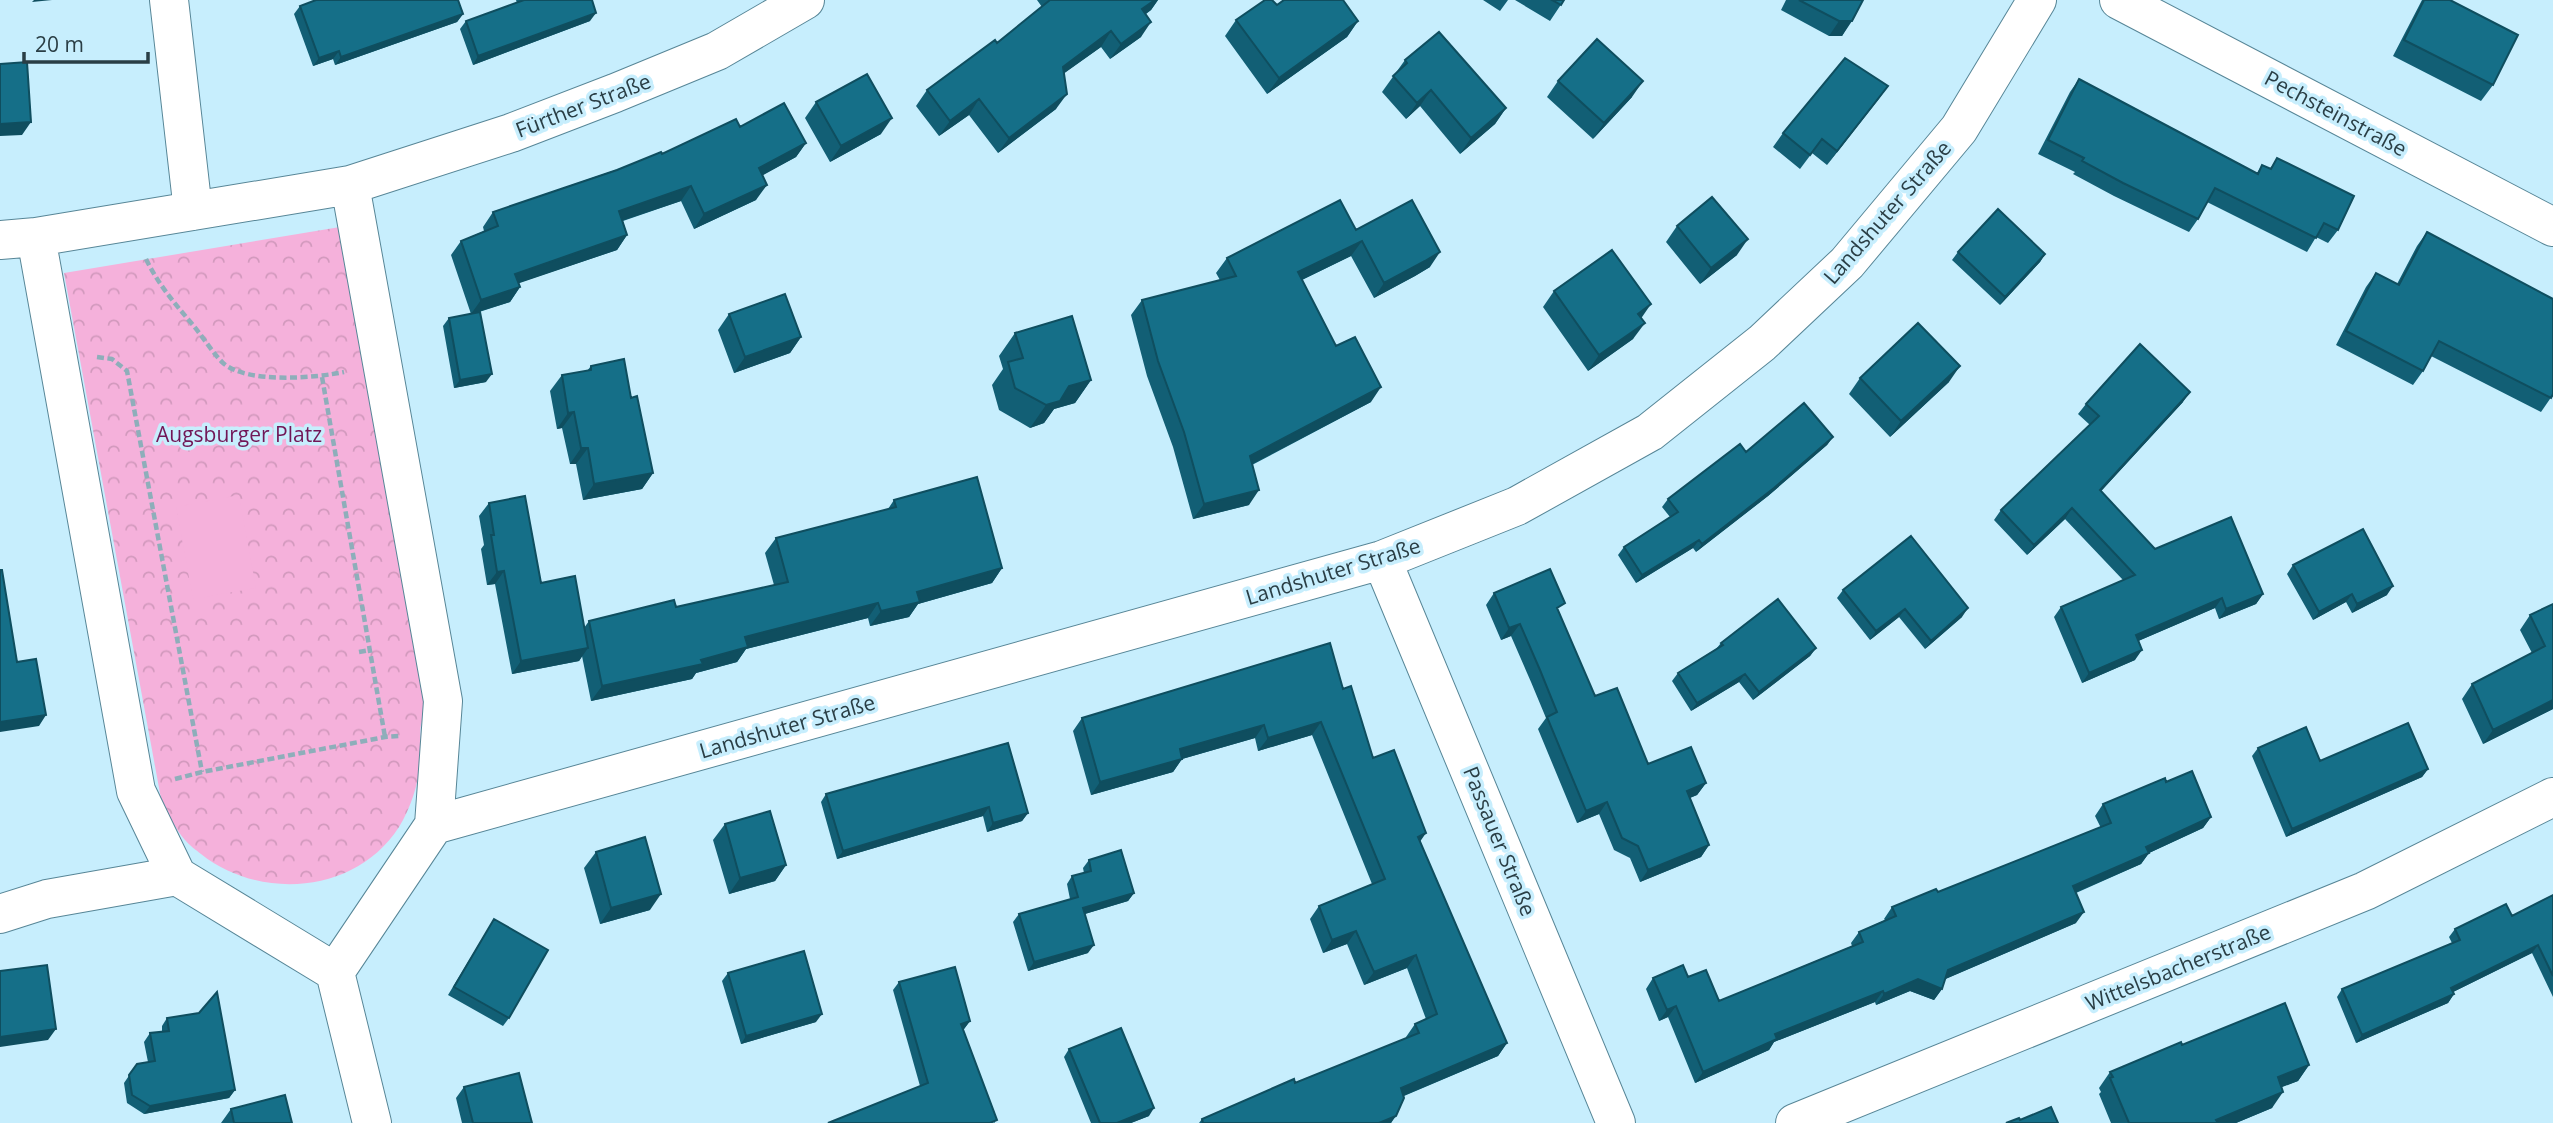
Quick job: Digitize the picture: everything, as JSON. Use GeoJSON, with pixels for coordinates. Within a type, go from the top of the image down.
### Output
{"type":"FeatureCollection","features":[{"type":"Feature","properties":{"kind":"street"},"geometry":{"type":"LineString","coordinates":[[169,0],[193,211]]}},
{"type":"Feature","properties":{"kind":"street","name":"Fürther Straße"},"geometry":{"type":"LineString","coordinates":[[350,185],[511,134],[653,78],[717,51],[805,0]]}},
{"type":"Feature","properties":{"kind":"street","name":"Landshuter Straße"},"geometry":{"type":"LineString","coordinates":[[434,825],[1382,560],[1517,506],[1650,432],[1762,343],[1847,263],[1959,129],[2037,0]]}},
{"type":"Feature","properties":{"kind":"street","name":"Pechsteinstraße"},"geometry":{"type":"LineString","coordinates":[[2119,0],[2553,227]]}},
{"type":"Feature","properties":{"kind":"street"},"geometry":{"type":"LineString","coordinates":[[335,972],[434,825],[443,701],[350,185],[18,239],[58,361],[136,791],[177,876],[335,972],[372,1123]]}},
{"type":"Feature","properties":{"kind":"street","name":"Passauer Straße"},"geometry":{"type":"LineString","coordinates":[[1382,560],[1616,1123]]}},
{"type":"Feature","properties":{"kind":"street","name":"Wittelsbacherstraße"},"geometry":{"type":"LineString","coordinates":[[1796,1123],[2365,891],[2553,797]]}},
{"type":"Feature","properties":{"kind":"street"},"geometry":{"type":"LineString","coordinates":[[0,914],[47,899],[177,876]]}},
{"type":"Feature","properties":{"kind":"path"},"geometry":{"type":"LineString","coordinates":[[145,251],[147,261],[165,293],[224,364],[243,373],[322,377],[382,364]]}},
{"type":"Feature","properties":{"kind":"path"},"geometry":{"type":"LineString","coordinates":[[58,361],[88,357],[112,359],[127,371],[201,772]]}},
{"type":"Feature","properties":{"kind":"path"},"geometry":{"type":"LineString","coordinates":[[322,377],[385,737]]}},
{"type":"Feature","properties":{"kind":"path"},"geometry":{"type":"LineString","coordinates":[[359,652],[370,650]]}},
{"type":"Feature","properties":{"kind":"path"},"geometry":{"type":"LineString","coordinates":[[169,781],[201,772],[385,737],[410,736]]}},
{"type":"Feature","properties":{"kind":"green space","name":"Augsburger Platz"},"geometry":{"type":"Polygon","coordinates":[[[340,227],[433,701],[421,725],[420,762],[412,800],[399,827],[381,849],[358,866],[333,877],[306,883],[278,884],[251,879],[225,869],[201,854],[188,844],[162,804],[64,273],[340,227]]]}},
{"type":"Feature","properties":{"kind":"green space"},"geometry":{"type":"Polygon","coordinates":[[[239,495],[256,588],[193,599],[176,507],[239,495]]]}},
{"type":"Feature","properties":{"kind":"building"},"geometry":{"type":"Polygon","coordinates":[[[316,0],[458,0],[463,14],[341,57],[339,51],[319,58],[300,6],[316,0]]]}},
{"type":"Feature","properties":{"kind":"building"},"geometry":{"type":"Polygon","coordinates":[[[524,0],[592,0],[596,13],[478,56],[466,21],[524,0]]]}},
{"type":"Feature","properties":{"kind":"building"},"geometry":{"type":"Polygon","coordinates":[[[1050,0],[1155,0],[1142,9],[1151,22],[1121,44],[1111,31],[1063,67],[1067,94],[1009,138],[979,99],[950,121],[927,90],[995,40],[997,43],[1050,0]]]}},
{"type":"Feature","properties":{"kind":"building"},"geometry":{"type":"Polygon","coordinates":[[[1265,0],[1272,0],[1277,5],[1284,0],[1343,0],[1358,21],[1279,78],[1236,20],[1265,0]]]}},
{"type":"Feature","properties":{"kind":"building"},"geometry":{"type":"Polygon","coordinates":[[[1799,0],[1863,0],[1852,21],[1839,21],[1799,0]]]}},
{"type":"Feature","properties":{"kind":"building"},"geometry":{"type":"Polygon","coordinates":[[[2424,0],[2450,0],[2518,35],[2493,85],[2404,40],[2424,0]]]}},
{"type":"Feature","properties":{"kind":"building"},"geometry":{"type":"Polygon","coordinates":[[[1439,32],[1506,108],[1471,138],[1431,90],[1417,103],[1393,76],[1407,63],[1405,60],[1439,32]]]}},
{"type":"Feature","properties":{"kind":"building"},"geometry":{"type":"Polygon","coordinates":[[[1597,39],[1643,81],[1604,123],[1558,81],[1597,39]]]}},
{"type":"Feature","properties":{"kind":"building"},"geometry":{"type":"Polygon","coordinates":[[[1845,58],[1888,86],[1837,151],[1822,139],[1810,155],[1783,133],[1845,58]]]}},
{"type":"Feature","properties":{"kind":"building"},"geometry":{"type":"Polygon","coordinates":[[[27,62],[31,122],[0,124],[0,64],[27,62]]]}},
{"type":"Feature","properties":{"kind":"building"},"geometry":{"type":"Polygon","coordinates":[[[867,74],[892,118],[841,146],[816,102],[867,74]]]}},
{"type":"Feature","properties":{"kind":"building"},"geometry":{"type":"Polygon","coordinates":[[[2079,79],[2258,174],[2262,165],[2271,169],[2277,158],[2354,196],[2338,230],[2324,223],[2316,238],[2215,188],[2198,219],[2082,161],[2084,158],[2048,140],[2079,79]]]}},
{"type":"Feature","properties":{"kind":"building"},"geometry":{"type":"Polygon","coordinates":[[[784,103],[806,143],[759,168],[767,185],[704,214],[691,186],[619,211],[627,235],[515,274],[520,287],[481,300],[461,241],[498,226],[493,212],[617,170],[661,152],[662,154],[736,119],[740,127],[784,103]]]}},
{"type":"Feature","properties":{"kind":"building"},"geometry":{"type":"Polygon","coordinates":[[[1712,197],[1748,239],[1711,268],[1677,226],[1712,197]]]}},
{"type":"Feature","properties":{"kind":"building"},"geometry":{"type":"Polygon","coordinates":[[[1340,200],[1356,230],[1412,200],[1440,252],[1384,283],[1362,241],[1298,272],[1336,346],[1355,337],[1381,387],[1250,456],[1259,490],[1204,504],[1184,432],[1158,361],[1142,300],[1236,276],[1227,258],[1340,200]]]}},
{"type":"Feature","properties":{"kind":"building"},"geometry":{"type":"Polygon","coordinates":[[[1998,209],[2045,254],[2005,297],[1958,252],[1998,209]]]}},
{"type":"Feature","properties":{"kind":"building"},"geometry":{"type":"Polygon","coordinates":[[[2427,232],[2553,299],[2551,398],[2439,341],[2423,371],[2346,331],[2376,273],[2399,285],[2427,232]]]}},
{"type":"Feature","properties":{"kind":"building"},"geometry":{"type":"Polygon","coordinates":[[[1612,250],[1651,304],[1638,314],[1645,323],[1599,355],[1554,291],[1612,250]]]}},
{"type":"Feature","properties":{"kind":"building"},"geometry":{"type":"Polygon","coordinates":[[[785,294],[801,337],[745,357],[729,314],[785,294]]]}},
{"type":"Feature","properties":{"kind":"building"},"geometry":{"type":"Polygon","coordinates":[[[480,312],[492,374],[460,380],[449,318],[480,312]]]}},
{"type":"Feature","properties":{"kind":"building"},"geometry":{"type":"Polygon","coordinates":[[[1072,316],[1091,380],[1069,386],[1060,401],[1046,405],[1015,388],[1008,362],[1023,358],[1015,333],[1072,316]]]}},
{"type":"Feature","properties":{"kind":"building"},"geometry":{"type":"Polygon","coordinates":[[[1918,323],[1960,366],[1901,421],[1860,378],[1918,323]]]}},
{"type":"Feature","properties":{"kind":"building"},"geometry":{"type":"Polygon","coordinates":[[[2140,344],[2190,392],[2100,490],[2155,549],[2231,517],[2263,594],[2226,609],[2222,598],[2136,635],[2142,650],[2089,673],[2061,607],[2135,575],[2072,508],[2034,545],[2001,510],[2099,416],[2086,404],[2140,344]]]}},
{"type":"Feature","properties":{"kind":"building"},"geometry":{"type":"Polygon","coordinates":[[[624,359],[631,398],[637,396],[653,473],[594,484],[588,448],[581,448],[574,412],[568,413],[562,375],[591,370],[591,366],[624,359]]]}},
{"type":"Feature","properties":{"kind":"building"},"geometry":{"type":"Polygon","coordinates":[[[1804,403],[1833,437],[1774,488],[1702,544],[1699,540],[1642,575],[1624,547],[1678,512],[1668,499],[1740,444],[1746,452],[1804,403]]]}},
{"type":"Feature","properties":{"kind":"building"},"geometry":{"type":"Polygon","coordinates":[[[977,477],[1002,568],[917,592],[920,602],[881,611],[878,603],[745,637],[748,647],[701,660],[703,664],[602,686],[589,621],[674,600],[676,607],[788,582],[776,538],[896,507],[894,500],[977,477]]]}},
{"type":"Feature","properties":{"kind":"building"},"geometry":{"type":"Polygon","coordinates":[[[525,496],[541,583],[575,576],[588,648],[521,661],[504,571],[497,572],[489,503],[525,496]]]}},
{"type":"Feature","properties":{"kind":"building"},"geometry":{"type":"Polygon","coordinates":[[[2363,529],[2393,586],[2357,604],[2352,594],[2319,612],[2293,565],[2363,529]]]}},
{"type":"Feature","properties":{"kind":"building"},"geometry":{"type":"Polygon","coordinates":[[[1911,536],[1968,608],[1931,641],[1905,609],[1876,631],[1843,590],[1911,536]]]}},
{"type":"Feature","properties":{"kind":"building"},"geometry":{"type":"Polygon","coordinates":[[[1550,569],[1565,603],[1557,608],[1595,696],[1617,688],[1648,764],[1691,747],[1706,783],[1687,791],[1709,845],[1648,870],[1638,846],[1622,838],[1607,802],[1586,811],[1547,717],[1557,712],[1540,670],[1520,624],[1509,628],[1494,593],[1550,569]]]}},
{"type":"Feature","properties":{"kind":"building"},"geometry":{"type":"Polygon","coordinates":[[[0,570],[17,662],[36,659],[46,715],[0,722],[0,570]]]}},
{"type":"Feature","properties":{"kind":"building"},"geometry":{"type":"Polygon","coordinates":[[[1778,599],[1816,648],[1759,692],[1745,674],[1697,703],[1678,673],[1723,645],[1721,643],[1778,599]]]}},
{"type":"Feature","properties":{"kind":"building"},"geometry":{"type":"Polygon","coordinates":[[[2553,604],[2553,700],[2493,730],[2472,684],[2545,646],[2530,615],[2553,604]]]}},
{"type":"Feature","properties":{"kind":"building"},"geometry":{"type":"Polygon","coordinates":[[[1330,643],[1343,689],[1351,686],[1373,758],[1394,750],[1426,833],[1418,837],[1507,1043],[1401,1088],[1404,1098],[1396,1116],[1379,1123],[1203,1123],[1202,1119],[1294,1079],[1295,1083],[1419,1033],[1415,1024],[1437,1014],[1416,955],[1374,972],[1356,931],[1332,940],[1319,906],[1385,879],[1321,722],[1268,738],[1264,725],[1180,749],[1182,759],[1100,782],[1082,718],[1330,643]]]}},
{"type":"Feature","properties":{"kind":"building"},"geometry":{"type":"Polygon","coordinates":[[[2408,723],[2428,769],[2292,829],[2258,748],[2306,727],[2320,761],[2408,723]]]}},
{"type":"Feature","properties":{"kind":"building"},"geometry":{"type":"Polygon","coordinates":[[[1008,743],[1028,813],[993,823],[989,807],[843,851],[826,794],[1008,743]]]}},
{"type":"Feature","properties":{"kind":"building"},"geometry":{"type":"Polygon","coordinates":[[[2192,771],[2211,817],[2146,847],[2149,853],[2073,886],[2084,912],[1948,970],[1942,989],[1918,979],[1884,994],[1883,991],[1775,1034],[1777,1039],[1703,1072],[1676,1006],[1667,1010],[1653,978],[1683,965],[1688,977],[1706,970],[1719,1001],[1863,942],[1859,932],[1896,916],[1892,907],[1936,889],[1938,892],[2111,823],[2103,804],[2165,778],[2166,782],[2192,771]]]}},
{"type":"Feature","properties":{"kind":"building"},"geometry":{"type":"Polygon","coordinates":[[[770,811],[786,865],[740,878],[725,824],[770,811]]]}},
{"type":"Feature","properties":{"kind":"building"},"geometry":{"type":"Polygon","coordinates":[[[645,837],[661,894],[611,908],[596,852],[645,837]]]}},
{"type":"Feature","properties":{"kind":"building"},"geometry":{"type":"Polygon","coordinates":[[[1121,850],[1134,893],[1083,908],[1094,945],[1034,962],[1019,914],[1078,897],[1072,876],[1091,871],[1089,860],[1121,850]]]}},
{"type":"Feature","properties":{"kind":"building"},"geometry":{"type":"Polygon","coordinates":[[[2553,895],[2553,976],[2538,945],[2451,988],[2454,994],[2362,1035],[2342,989],[2460,940],[2455,929],[2506,904],[2512,916],[2553,895]]]}},
{"type":"Feature","properties":{"kind":"building"},"geometry":{"type":"Polygon","coordinates":[[[494,919],[548,950],[509,1018],[454,987],[494,919]]]}},
{"type":"Feature","properties":{"kind":"building"},"geometry":{"type":"Polygon","coordinates":[[[804,951],[822,1014],[746,1036],[728,973],[804,951]]]}},
{"type":"Feature","properties":{"kind":"building"},"geometry":{"type":"Polygon","coordinates":[[[47,965],[56,1029],[0,1037],[0,971],[47,965]]]}},
{"type":"Feature","properties":{"kind":"building"},"geometry":{"type":"Polygon","coordinates":[[[955,967],[970,1021],[961,1024],[997,1120],[990,1123],[828,1123],[928,1083],[899,982],[955,967]]]}},
{"type":"Feature","properties":{"kind":"building"},"geometry":{"type":"Polygon","coordinates":[[[217,992],[235,1090],[150,1106],[132,1095],[129,1075],[137,1064],[155,1061],[150,1033],[169,1031],[167,1018],[199,1013],[217,992]]]}},
{"type":"Feature","properties":{"kind":"building"},"geometry":{"type":"Polygon","coordinates":[[[2285,1003],[2309,1065],[2278,1077],[2283,1092],[2216,1120],[2218,1123],[2129,1123],[2110,1072],[2285,1003]]]}},
{"type":"Feature","properties":{"kind":"building"},"geometry":{"type":"Polygon","coordinates":[[[1121,1028],[1154,1108],[1117,1123],[1100,1123],[1069,1049],[1121,1028]]]}},
{"type":"Feature","properties":{"kind":"building"},"geometry":{"type":"Polygon","coordinates":[[[519,1073],[532,1123],[473,1123],[464,1087],[519,1073]]]}},
{"type":"Feature","properties":{"kind":"building"},"geometry":{"type":"Polygon","coordinates":[[[285,1095],[292,1123],[234,1123],[231,1109],[285,1095]]]}},
{"type":"Feature","properties":{"kind":"building"},"geometry":{"type":"Polygon","coordinates":[[[2051,1107],[2058,1123],[2006,1123],[2019,1118],[2020,1120],[2051,1107]]]}}]}
